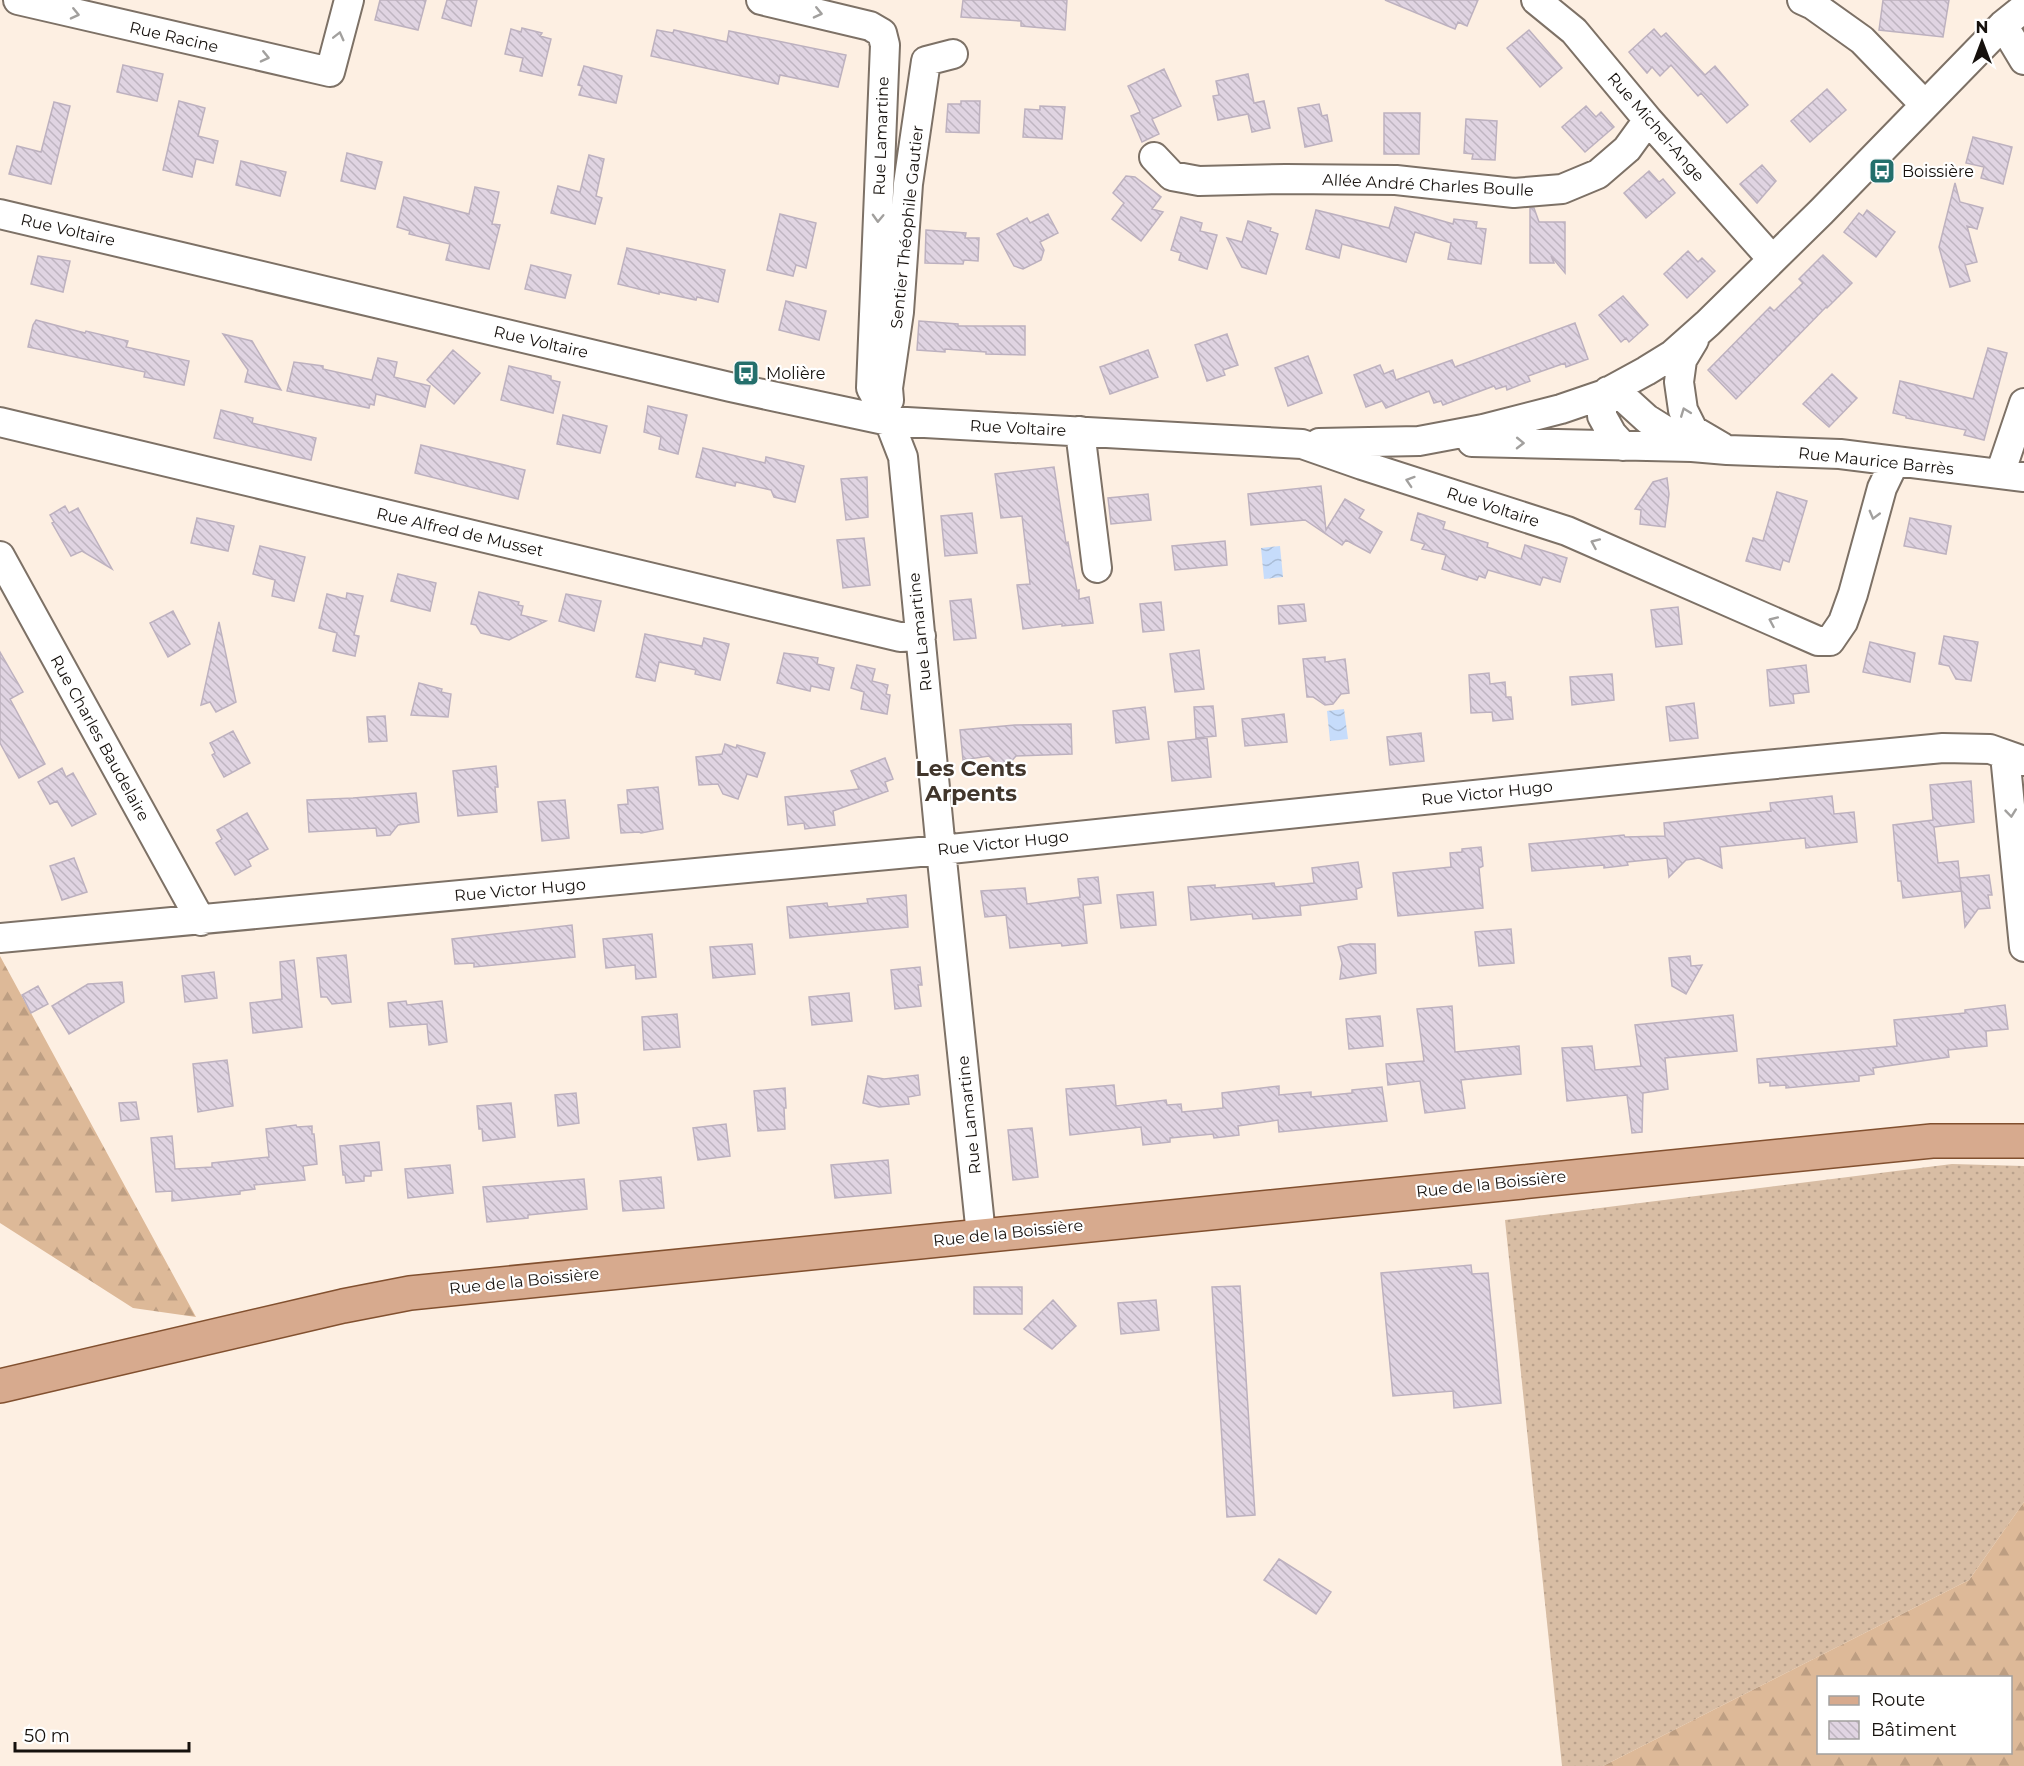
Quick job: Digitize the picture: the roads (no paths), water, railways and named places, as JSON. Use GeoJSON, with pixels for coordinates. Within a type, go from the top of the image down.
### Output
{"type":"FeatureCollection","features":[{"type":"Feature","properties":{"kind":"main road","name":"Rue de la Boissière"},"geometry":{"type":"LineString","coordinates":[[0,1386],[410,1293],[1920,1142],[2024,1141]]}},
{"type":"Feature","properties":{"kind":"street","name":"Rue Racine"},"geometry":{"type":"LineString","coordinates":[[18,0],[330,72],[348,0]]}},
{"type":"Feature","properties":{"kind":"street","name":"Rue Lamartine"},"geometry":{"type":"LineString","coordinates":[[761,0],[870,26],[882,33],[885,45],[885,331]]}},
{"type":"Feature","properties":{"kind":"street","name":"Rue Michel-Ange"},"geometry":{"type":"LineString","coordinates":[[1536,0],[1574,31],[1648,120],[1772,259]]}},
{"type":"Feature","properties":{"kind":"street"},"geometry":{"type":"LineString","coordinates":[[1802,0],[1814,4],[1862,40],[1925,105]]}},
{"type":"Feature","properties":{"kind":"street"},"geometry":{"type":"LineString","coordinates":[[1302,444],[1419,441],[1483,429],[1561,410],[1605,393],[1672,355],[1708,323],[1821,212],[2013,16]]}},
{"type":"Feature","properties":{"kind":"street"},"geometry":{"type":"LineString","coordinates":[[2013,16],[2024,60]]}},
{"type":"Feature","properties":{"kind":"street","name":"Sentier Théophile Gautier"},"geometry":{"type":"LineString","coordinates":[[889,421],[885,331],[926,61],[953,54]]}},
{"type":"Feature","properties":{"kind":"street","name":"Allée André Charles Boulle"},"geometry":{"type":"LineString","coordinates":[[1154,157],[1172,176],[1199,181],[1396,180],[1514,193],[1562,189],[1598,174],[1627,149],[1648,120]]}},
{"type":"Feature","properties":{"kind":"street","name":"Rue Voltaire"},"geometry":{"type":"LineString","coordinates":[[0,214],[730,387],[889,421],[1302,444],[1567,531],[1818,641],[1830,641],[1843,622],[1882,488],[1895,461]]}},
{"type":"Feature","properties":{"kind":"street","name":"Rue Maurice Barrès"},"geometry":{"type":"LineString","coordinates":[[1708,323],[1689,346],[1682,360],[1679,382],[1683,410],[1693,430],[1727,450]]}},
{"type":"Feature","properties":{"kind":"street"},"geometry":{"type":"LineString","coordinates":[[1605,393],[1602,416],[1612,434],[1623,446]]}},
{"type":"Feature","properties":{"kind":"street","name":"Rue Maurice Barrès"},"geometry":{"type":"LineString","coordinates":[[1605,393],[1625,399],[1647,419],[1692,447]]}},
{"type":"Feature","properties":{"kind":"street"},"geometry":{"type":"LineString","coordinates":[[2012,476],[2024,403]]}},
{"type":"Feature","properties":{"kind":"street","name":"Rue Lamartine"},"geometry":{"type":"LineString","coordinates":[[889,421],[903,457],[981,1235]]}},
{"type":"Feature","properties":{"kind":"street","name":"Rue Alfred de Musset"},"geometry":{"type":"LineString","coordinates":[[0,422],[900,637],[921,636]]}},
{"type":"Feature","properties":{"kind":"street"},"geometry":{"type":"LineString","coordinates":[[1080,431],[1097,568]]}},
{"type":"Feature","properties":{"kind":"street","name":"Rue Maurice Barrès"},"geometry":{"type":"LineString","coordinates":[[1419,441],[1692,447],[1840,454],[2012,476]]}},
{"type":"Feature","properties":{"kind":"street","name":"Rue Charles Baudelaire"},"geometry":{"type":"LineString","coordinates":[[0,556],[201,921]]}},
{"type":"Feature","properties":{"kind":"street","name":"Rue Victor Hugo"},"geometry":{"type":"LineString","coordinates":[[0,938],[941,850],[1944,748],[1990,749],[2015,758]]}},
{"type":"Feature","properties":{"kind":"street"},"geometry":{"type":"LineString","coordinates":[[2015,758],[2024,947]]}},
{"type":"Feature","properties":{"kind":"water"},"geometry":{"type":"Polygon","coordinates":[[[1280,546],[1283,577],[1264,579],[1261,548],[1280,546]]]}},
{"type":"Feature","properties":{"kind":"water"},"geometry":{"type":"Polygon","coordinates":[[[1344,709],[1348,739],[1330,741],[1327,711],[1344,709]]]}},
{"type":"Feature","properties":{"kind":"place","name":"Boissière"},"geometry":{"type":"Point","coordinates":[1882,171]}},
{"type":"Feature","properties":{"kind":"place","name":"Molière"},"geometry":{"type":"Point","coordinates":[746,373]}},
{"type":"Feature","properties":{"kind":"district","name":"Les Cents Arpents"},"geometry":{"type":"Point","coordinates":[971,780]}}]}
